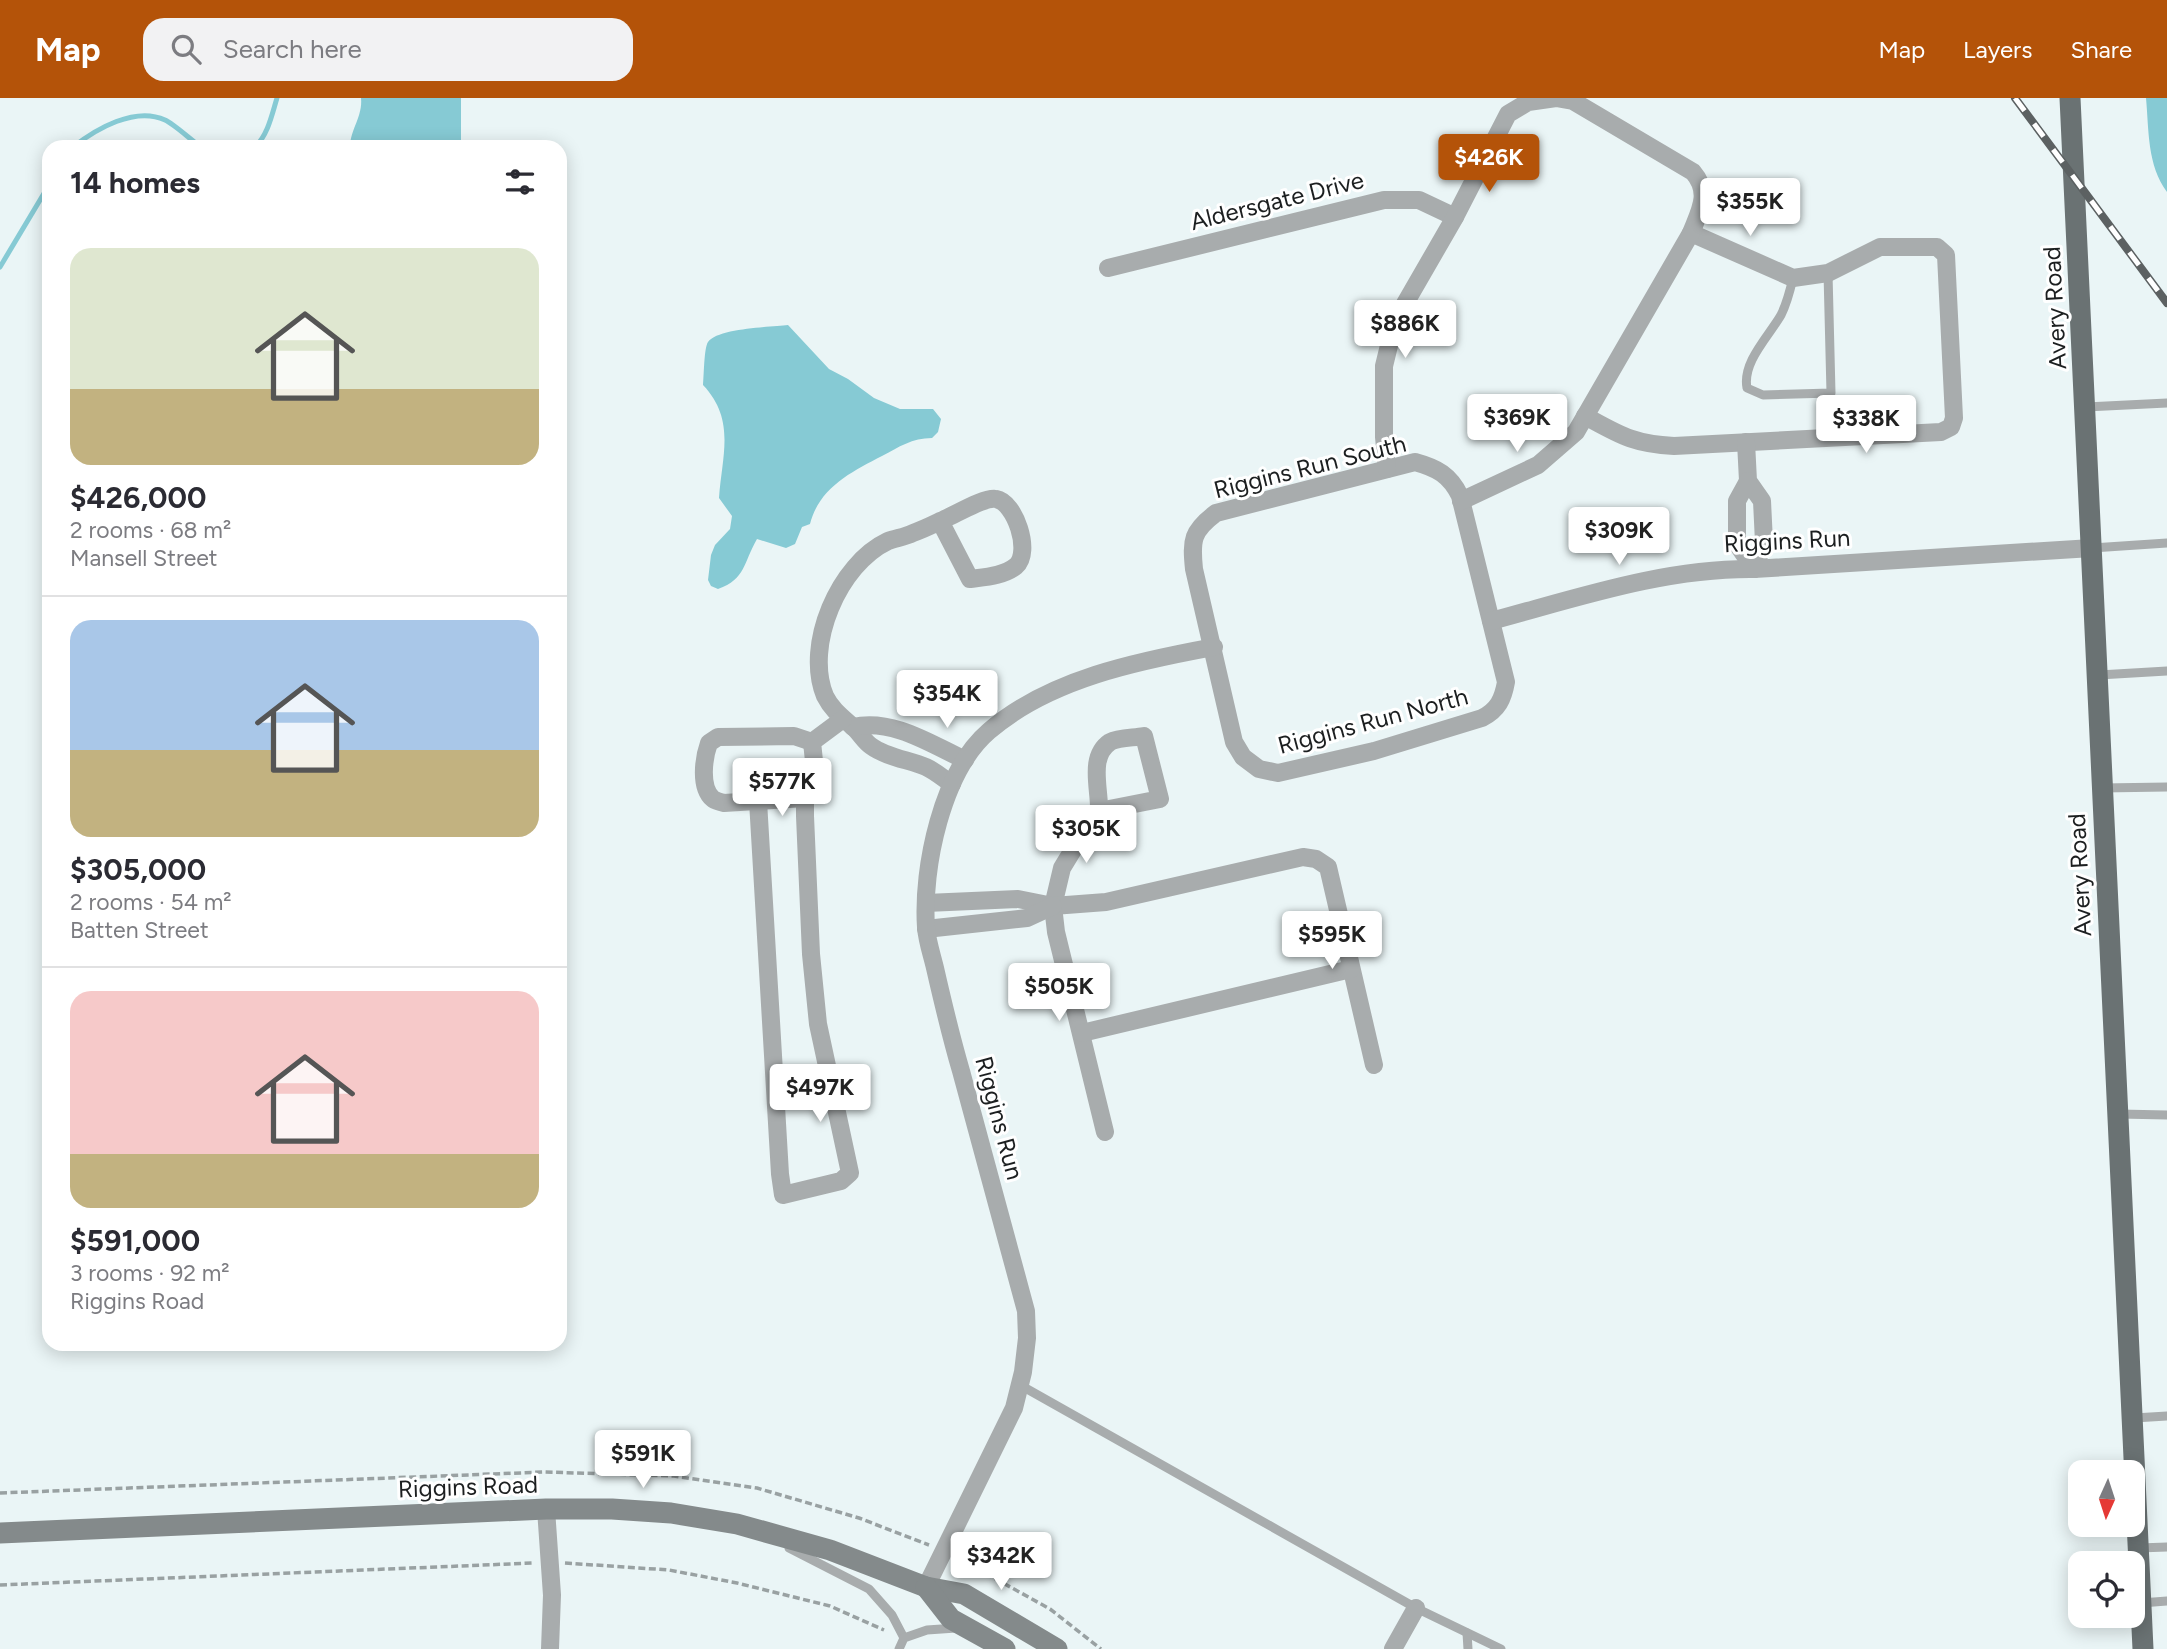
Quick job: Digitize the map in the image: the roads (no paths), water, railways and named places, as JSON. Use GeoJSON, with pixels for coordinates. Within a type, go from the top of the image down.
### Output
{"type":"FeatureCollection","features":[{"type":"Feature","properties":{"kind":"main road","name":"Avery Road"},"geometry":{"type":"LineString","coordinates":[[2070,98],[2139,1551]]}},
{"type":"Feature","properties":{"kind":"main road","name":"Riggins Road"},"geometry":{"type":"LineString","coordinates":[[0,1533],[546,1509],[647,1511],[737,1524],[830,1550],[926,1587],[964,1594],[1057,1649]]}},
{"type":"Feature","properties":{"kind":"main road"},"geometry":{"type":"LineString","coordinates":[[926,1587],[951,1619],[1005,1649]]}},
{"type":"Feature","properties":{"kind":"main road","name":"Avery Road"},"geometry":{"type":"LineString","coordinates":[[2142,1628],[2143,1649]]}},
{"type":"Feature","properties":{"kind":"street"},"geometry":{"type":"LineString","coordinates":[[1387,469],[1384,366],[1395,321],[1455,217],[1508,114],[1528,102],[1556,98],[1573,101],[1693,172],[1702,181],[1704,194],[1701,207],[1691,233],[1576,432],[1538,465],[1461,501]]}},
{"type":"Feature","properties":{"kind":"street","name":"Aldersgate Drive"},"geometry":{"type":"LineString","coordinates":[[1108,268],[1384,200],[1419,200],[1455,217]]}},
{"type":"Feature","properties":{"kind":"street"},"geometry":{"type":"LineString","coordinates":[[1585,416],[1629,440],[1674,446],[1941,432],[1951,427],[1954,418],[1947,254],[1937,247],[1880,247],[1828,273],[1793,278],[1691,233]]}},
{"type":"Feature","properties":{"kind":"street"},"geometry":{"type":"LineString","coordinates":[[1746,442],[1748,481],[1762,501],[1763,514],[1764,542],[1754,569]]}},
{"type":"Feature","properties":{"kind":"street","name":"Riggins Run South"},"geometry":{"type":"LineString","coordinates":[[1214,647],[1194,569],[1191,544],[1199,526],[1216,513],[1415,462],[1433,466],[1453,482],[1461,501],[1491,621]]}},
{"type":"Feature","properties":{"kind":"street"},"geometry":{"type":"LineString","coordinates":[[1748,481],[1737,500],[1737,544],[1754,569]]}},
{"type":"Feature","properties":{"kind":"street"},"geometry":{"type":"LineString","coordinates":[[940,521],[970,579],[998,575],[1016,566],[1022,557],[1023,548],[1018,526],[1007,505],[1000,499],[990,499],[940,521],[912,534],[887,542],[864,559],[839,589],[826,615],[820,649],[820,675],[826,696],[838,715],[872,747],[927,768],[952,784]]}},
{"type":"Feature","properties":{"kind":"street","name":"Riggins Run"},"geometry":{"type":"LineString","coordinates":[[1491,621],[1644,580],[1723,568],[1754,569],[2092,548]]}},
{"type":"Feature","properties":{"kind":"street","name":"Riggins Run North"},"geometry":{"type":"LineString","coordinates":[[1214,647],[1234,742],[1243,757],[1259,769],[1278,773],[1374,751],[1491,713],[1504,694],[1506,682],[1491,621]]}},
{"type":"Feature","properties":{"kind":"street","name":"Riggins Run"},"geometry":{"type":"LineString","coordinates":[[926,1587],[1014,1408],[1027,1338],[1026,1311],[945,1014],[926,929],[927,870],[932,846],[952,784],[965,760],[986,732],[1021,706],[1059,689],[1146,660],[1214,647]]}},
{"type":"Feature","properties":{"kind":"street"},"geometry":{"type":"LineString","coordinates":[[805,799],[724,803],[713,799],[706,787],[704,757],[709,743],[718,737],[794,736],[812,742],[848,723],[866,724],[912,734],[965,760]]}},
{"type":"Feature","properties":{"kind":"street"},"geometry":{"type":"LineString","coordinates":[[1100,811],[1096,764],[1100,752],[1112,741],[1144,736],[1160,799],[1100,811],[1090,822],[1062,868],[1053,906],[1056,932],[1105,1132]]}},
{"type":"Feature","properties":{"kind":"street"},"geometry":{"type":"LineString","coordinates":[[758,801],[783,1195],[841,1181],[850,1173],[818,1024],[811,954],[805,799],[812,784],[812,742]]}},
{"type":"Feature","properties":{"kind":"street"},"geometry":{"type":"LineString","coordinates":[[926,903],[1018,899],[1053,906],[1106,902],[1303,857],[1316,859],[1328,867],[1374,1065]]}},
{"type":"Feature","properties":{"kind":"street"},"geometry":{"type":"LineString","coordinates":[[926,929],[1027,918],[1053,906]]}},
{"type":"Feature","properties":{"kind":"street"},"geometry":{"type":"LineString","coordinates":[[1082,1033],[1351,969]]}},
{"type":"Feature","properties":{"kind":"street"},"geometry":{"type":"LineString","coordinates":[[546,1509],[552,1595],[550,1649]]}},
{"type":"Feature","properties":{"kind":"street"},"geometry":{"type":"LineString","coordinates":[[1393,1649],[1416,1608]]}},
{"type":"Feature","properties":{"kind":"lane"},"geometry":{"type":"LineString","coordinates":[[1793,278],[1789,298],[1781,315],[1761,345],[1745,378],[1747,388],[1763,395],[1831,393],[1828,273]]}},
{"type":"Feature","properties":{"kind":"lane"},"geometry":{"type":"LineString","coordinates":[[2086,407],[2167,403]]}},
{"type":"Feature","properties":{"kind":"lane"},"geometry":{"type":"LineString","coordinates":[[1737,514],[1763,514]]}},
{"type":"Feature","properties":{"kind":"lane"},"geometry":{"type":"LineString","coordinates":[[2092,548],[2167,543]]}},
{"type":"Feature","properties":{"kind":"lane"},"geometry":{"type":"LineString","coordinates":[[2098,675],[2167,671]]}},
{"type":"Feature","properties":{"kind":"lane"},"geometry":{"type":"LineString","coordinates":[[903,759],[912,734]]}},
{"type":"Feature","properties":{"kind":"lane"},"geometry":{"type":"LineString","coordinates":[[2102,788],[2167,787]]}},
{"type":"Feature","properties":{"kind":"lane"},"geometry":{"type":"LineString","coordinates":[[2117,1114],[2167,1115]]}},
{"type":"Feature","properties":{"kind":"lane"},"geometry":{"type":"LineString","coordinates":[[1020,1385],[1416,1608],[1501,1649]]}},
{"type":"Feature","properties":{"kind":"lane"},"geometry":{"type":"LineString","coordinates":[[2133,1418],[2167,1416]]}},
{"type":"Feature","properties":{"kind":"lane"},"geometry":{"type":"LineString","coordinates":[[737,1524],[869,1588],[892,1615],[904,1638]]}},
{"type":"Feature","properties":{"kind":"lane"},"geometry":{"type":"LineString","coordinates":[[2139,1548],[2167,1547]]}},
{"type":"Feature","properties":{"kind":"lane"},"geometry":{"type":"LineString","coordinates":[[2145,1603],[2167,1601]]}},
{"type":"Feature","properties":{"kind":"lane"},"geometry":{"type":"LineString","coordinates":[[904,1638],[939,1629],[972,1630]]}},
{"type":"Feature","properties":{"kind":"lane"},"geometry":{"type":"LineString","coordinates":[[1467,1633],[1468,1649]]}},
{"type":"Feature","properties":{"kind":"lane"},"geometry":{"type":"LineString","coordinates":[[899,1649],[904,1638]]}},
{"type":"Feature","properties":{"kind":"water"},"geometry":{"type":"Polygon","coordinates":[[[361,98],[461,98],[461,140],[351,140],[361,98]]]}},
{"type":"Feature","properties":{"kind":"water"},"geometry":{"type":"Polygon","coordinates":[[[2146,98],[2167,98],[2167,192],[2160,182],[2152,159],[2146,98]]]}},
{"type":"Feature","properties":{"kind":"water"},"geometry":{"type":"Polygon","coordinates":[[[788,325],[829,369],[874,398],[900,409],[933,409],[941,419],[938,432],[932,438],[900,446],[838,482],[821,500],[810,524],[802,527],[795,544],[786,548],[757,539],[739,575],[718,589],[711,586],[708,580],[711,555],[715,545],[730,529],[732,516],[719,498],[725,438],[720,411],[703,385],[707,345],[714,337],[722,334],[788,325]]]}},
{"type":"Feature","properties":{"kind":"waterway"},"geometry":{"type":"LineString","coordinates":[[260,140],[277,98]]}},
{"type":"Feature","properties":{"kind":"waterway"},"geometry":{"type":"LineString","coordinates":[[83,140],[116,121],[141,116],[165,120],[192,140]]}},
{"type":"Feature","properties":{"kind":"waterway"},"geometry":{"type":"LineString","coordinates":[[0,267],[42,197]]}},
{"type":"Feature","properties":{"kind":"railway"},"geometry":{"type":"LineString","coordinates":[[2015,98],[2167,303]]}}]}
